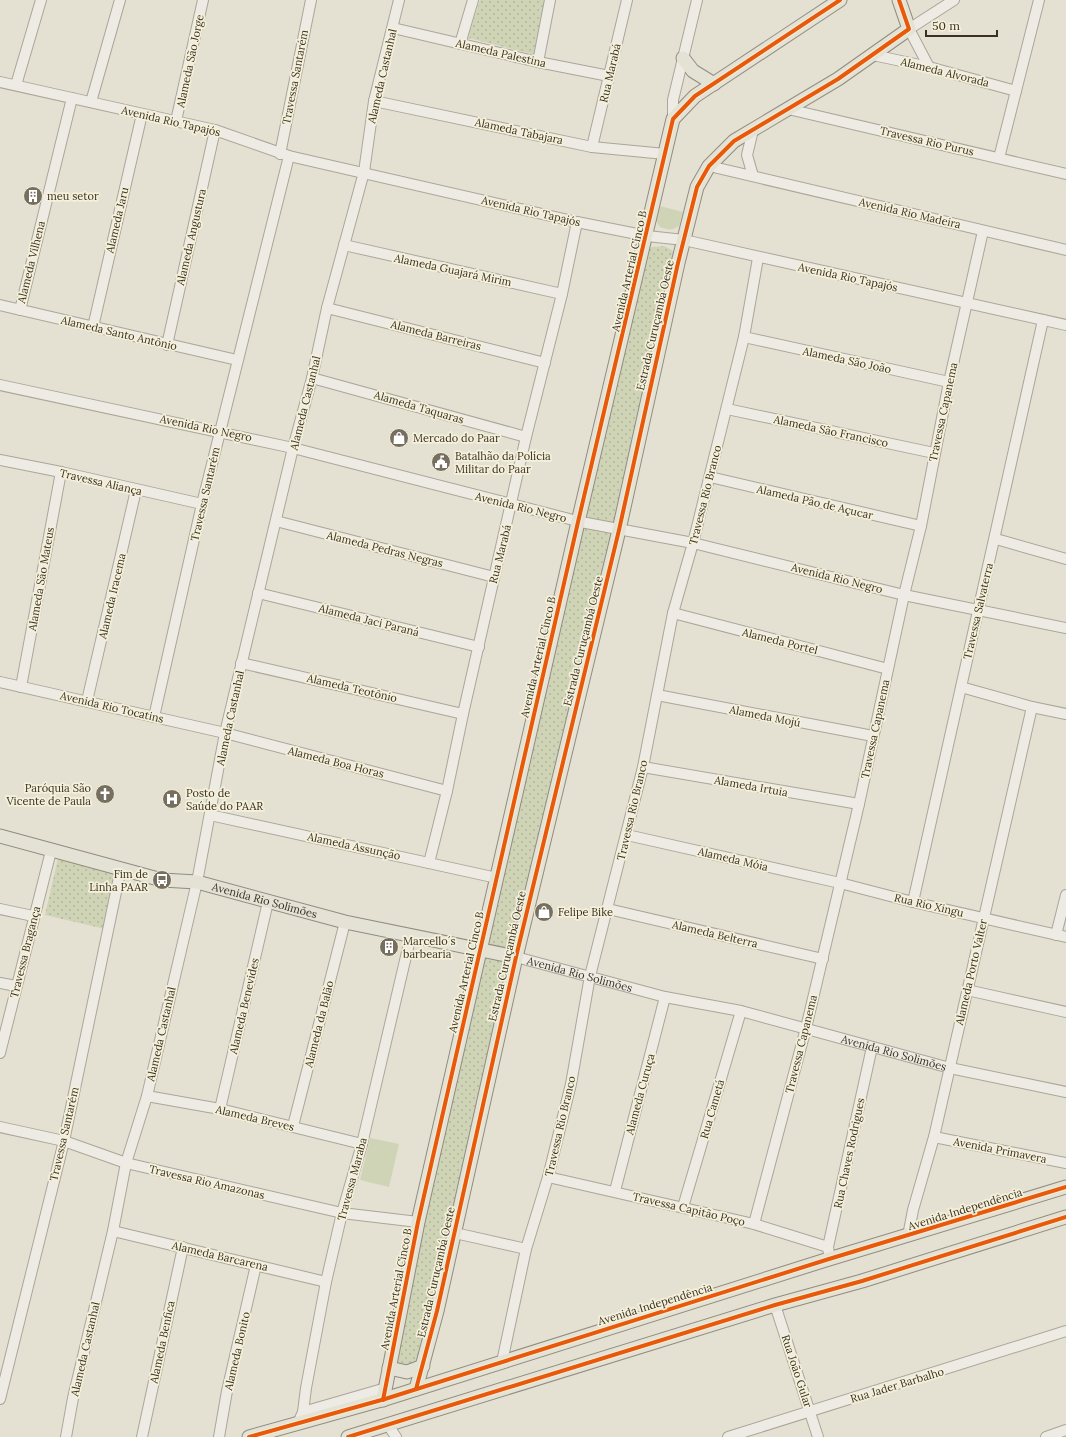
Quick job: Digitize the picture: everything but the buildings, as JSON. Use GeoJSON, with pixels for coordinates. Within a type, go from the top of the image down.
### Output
{"type":"FeatureCollection","features":[{"type":"Feature","properties":{"kind":"main road"},"geometry":{"type":"LineString","coordinates":[[673,119],[695,96],[840,0]]}},
{"type":"Feature","properties":{"kind":"main road"},"geometry":{"type":"LineString","coordinates":[[899,0],[909,29]]}},
{"type":"Feature","properties":{"kind":"main road","name":"Estrada Curuçambá Oeste"},"geometry":{"type":"LineString","coordinates":[[416,1389],[424,1366],[516,957],[619,530],[697,187],[709,166],[734,141],[838,79],[909,29]]}},
{"type":"Feature","properties":{"kind":"main road"},"geometry":{"type":"LineString","coordinates":[[683,58],[693,71],[714,84]]}},
{"type":"Feature","properties":{"kind":"main road","name":"Avenida Arterial Cinco B"},"geometry":{"type":"LineString","coordinates":[[384,1394],[418,1222],[578,522],[647,236],[673,119]]}},
{"type":"Feature","properties":{"kind":"main road","name":"Avenida Rio Solimões"},"geometry":{"type":"LineString","coordinates":[[0,836],[162,880],[197,882],[345,922],[516,957]]}},
{"type":"Feature","properties":{"kind":"main road","name":"Avenida Independência"},"geometry":{"type":"LineString","coordinates":[[249,1437],[300,1418],[384,1394],[416,1389],[502,1362],[829,1253],[908,1236],[1066,1187]]}},
{"type":"Feature","properties":{"kind":"main road"},"geometry":{"type":"LineString","coordinates":[[348,1437],[775,1305],[862,1282],[1066,1217]]}},
{"type":"Feature","properties":{"kind":"main road"},"geometry":{"type":"LineString","coordinates":[[389,1368],[407,1372],[424,1366]]}},
{"type":"Feature","properties":{"kind":"main road"},"geometry":{"type":"LineString","coordinates":[[291,1437],[300,1418]]}},
{"type":"Feature","properties":{"kind":"street"},"geometry":{"type":"LineString","coordinates":[[16,85],[41,0]]}},
{"type":"Feature","properties":{"kind":"street"},"geometry":{"type":"LineString","coordinates":[[91,102],[120,0]]}},
{"type":"Feature","properties":{"kind":"street","name":"Alameda São Jorge"},"geometry":{"type":"LineString","coordinates":[[176,121],[203,0]]}},
{"type":"Feature","properties":{"kind":"street","name":"Travessa Santarém"},"geometry":{"type":"LineString","coordinates":[[154,717],[202,504],[284,155],[311,0]]}},
{"type":"Feature","properties":{"kind":"street","name":"Alameda Castanhal"},"geometry":{"type":"LineString","coordinates":[[66,1437],[73,1398],[114,1231],[126,1163],[147,1096],[197,882],[225,733],[241,663],[293,448],[312,378],[327,308],[364,172],[374,101],[399,0]]}},
{"type":"Feature","properties":{"kind":"street"},"geometry":{"type":"LineString","coordinates":[[460,44],[473,0]]}},
{"type":"Feature","properties":{"kind":"street"},"geometry":{"type":"LineString","coordinates":[[538,62],[550,0]]}},
{"type":"Feature","properties":{"kind":"street","name":"Rua Marabá"},"geometry":{"type":"LineString","coordinates":[[592,147],[627,0]]}},
{"type":"Feature","properties":{"kind":"street"},"geometry":{"type":"LineString","coordinates":[[673,119],[673,100],[697,0]]}},
{"type":"Feature","properties":{"kind":"street"},"geometry":{"type":"LineString","coordinates":[[929,67],[909,29],[954,0]]}},
{"type":"Feature","properties":{"kind":"street"},"geometry":{"type":"LineString","coordinates":[[999,158],[1039,0]]}},
{"type":"Feature","properties":{"kind":"street","name":"Alameda Palestina"},"geometry":{"type":"LineString","coordinates":[[393,28],[538,62],[609,76]]}},
{"type":"Feature","properties":{"kind":"street","name":"Alameda Alvorada"},"geometry":{"type":"LineString","coordinates":[[874,55],[929,67],[1016,91]]}},
{"type":"Feature","properties":{"kind":"street","name":"Avenida Rio Tapajós"},"geometry":{"type":"LineString","coordinates":[[1,85],[16,85],[215,130],[284,155],[364,172],[577,222],[647,236],[684,240],[758,258],[1066,325]]}},
{"type":"Feature","properties":{"kind":"street","name":"Alameda Vilhena"},"geometry":{"type":"LineString","coordinates":[[20,310],[72,98]]}},
{"type":"Feature","properties":{"kind":"street","name":"Alameda Tabajara"},"geometry":{"type":"LineString","coordinates":[[374,101],[592,147],[665,154]]}},
{"type":"Feature","properties":{"kind":"street","name":"Travessa Rio Purus"},"geometry":{"type":"LineString","coordinates":[[788,109],[1066,174]]}},
{"type":"Feature","properties":{"kind":"street","name":"Alameda Jaru"},"geometry":{"type":"LineString","coordinates":[[93,327],[142,114]]}},
{"type":"Feature","properties":{"kind":"street","name":"Alameda Angustura"},"geometry":{"type":"LineString","coordinates":[[167,344],[215,130]]}},
{"type":"Feature","properties":{"kind":"street"},"geometry":{"type":"LineString","coordinates":[[753,130],[747,155],[753,176]]}},
{"type":"Feature","properties":{"kind":"street","name":"Avenida Rio Madeira"},"geometry":{"type":"LineString","coordinates":[[709,166],[1066,250]]}},
{"type":"Feature","properties":{"kind":"street","name":"Rua Marabá"},"geometry":{"type":"LineString","coordinates":[[429,863],[447,790],[494,577],[512,505],[526,437],[562,294],[577,222]]}},
{"type":"Feature","properties":{"kind":"street","name":"Travessa Capanema"},"geometry":{"type":"LineString","coordinates":[[754,1224],[806,1028],[859,804],[904,595],[921,526],[934,453],[983,231]]}},
{"type":"Feature","properties":{"kind":"street","name":"Alameda Guajará Mirim"},"geometry":{"type":"LineString","coordinates":[[344,245],[562,294]]}},
{"type":"Feature","properties":{"kind":"street","name":"Travessa Rio Branco"},"geometry":{"type":"LineString","coordinates":[[502,1362],[526,1249],[548,1177],[571,1084],[590,976],[627,835],[643,767],[673,613],[710,477],[744,337],[758,258]]}},
{"type":"Feature","properties":{"kind":"street","name":"Alameda Santo Antônio"},"geometry":{"type":"LineString","coordinates":[[0,305],[237,360]]}},
{"type":"Feature","properties":{"kind":"street","name":"Alameda Barreiras"},"geometry":{"type":"LineString","coordinates":[[327,308],[545,363]]}},
{"type":"Feature","properties":{"kind":"street","name":"Travessa Salvaterra"},"geometry":{"type":"LineString","coordinates":[[913,902],[960,687],[996,539],[1043,320]]}},
{"type":"Feature","properties":{"kind":"street","name":"Alameda São João"},"geometry":{"type":"LineString","coordinates":[[744,337],[949,382]]}},
{"type":"Feature","properties":{"kind":"street","name":"Alameda Taquaras"},"geometry":{"type":"LineString","coordinates":[[312,378],[526,437]]}},
{"type":"Feature","properties":{"kind":"street","name":"Avenida Rio Negro"},"geometry":{"type":"LineString","coordinates":[[0,385],[220,431],[293,448],[578,522],[693,543],[904,595],[1066,628]]}},
{"type":"Feature","properties":{"kind":"street","name":"Alameda São Francisco"},"geometry":{"type":"LineString","coordinates":[[727,409],[934,453]]}},
{"type":"Feature","properties":{"kind":"street","name":"Travessa Aliança"},"geometry":{"type":"LineString","coordinates":[[0,460],[61,472],[202,504]]}},
{"type":"Feature","properties":{"kind":"street","name":"Alameda São Mateus"},"geometry":{"type":"LineString","coordinates":[[21,687],[61,472]]}},
{"type":"Feature","properties":{"kind":"street","name":"Alameda Pão de Açucar"},"geometry":{"type":"LineString","coordinates":[[710,477],[921,526]]}},
{"type":"Feature","properties":{"kind":"street","name":"Alameda Iracema"},"geometry":{"type":"LineString","coordinates":[[88,701],[136,490]]}},
{"type":"Feature","properties":{"kind":"street","name":"Alameda Pedras Negras"},"geometry":{"type":"LineString","coordinates":[[276,521],[494,577]]}},
{"type":"Feature","properties":{"kind":"street"},"geometry":{"type":"LineString","coordinates":[[996,539],[1065,555]]}},
{"type":"Feature","properties":{"kind":"street","name":"Alameda Jaci Paraná"},"geometry":{"type":"LineString","coordinates":[[258,592],[479,647]]}},
{"type":"Feature","properties":{"kind":"street","name":"Alameda Portel"},"geometry":{"type":"LineString","coordinates":[[673,613],[888,669]]}},
{"type":"Feature","properties":{"kind":"street","name":"Alameda Teotônio"},"geometry":{"type":"LineString","coordinates":[[241,663],[463,714]]}},
{"type":"Feature","properties":{"kind":"street","name":"Avenida Rio Tocatins"},"geometry":{"type":"LineString","coordinates":[[0,682],[225,733]]}},
{"type":"Feature","properties":{"kind":"street"},"geometry":{"type":"LineString","coordinates":[[960,687],[1032,707],[1066,714]]}},
{"type":"Feature","properties":{"kind":"street","name":"Alameda Mojú"},"geometry":{"type":"LineString","coordinates":[[657,695],[873,736]]}},
{"type":"Feature","properties":{"kind":"street","name":"Alameda Porto Valter"},"geometry":{"type":"LineString","coordinates":[[908,1236],[913,1210],[934,1137],[1032,707]]}},
{"type":"Feature","properties":{"kind":"street","name":"Alameda Boa Horas"},"geometry":{"type":"LineString","coordinates":[[225,733],[447,790]]}},
{"type":"Feature","properties":{"kind":"street","name":"Alameda Irtuia"},"geometry":{"type":"LineString","coordinates":[[643,767],[859,804]]}},
{"type":"Feature","properties":{"kind":"street","name":"Alameda Assunção"},"geometry":{"type":"LineString","coordinates":[[210,815],[497,878]]}},
{"type":"Feature","properties":{"kind":"street","name":"Alameda Móia"},"geometry":{"type":"LineString","coordinates":[[627,835],[840,883]]}},
{"type":"Feature","properties":{"kind":"street","name":"Travessa Bragança"},"geometry":{"type":"LineString","coordinates":[[0,1053],[33,916],[51,851]]}},
{"type":"Feature","properties":{"kind":"street","name":"Travessa Santarém"},"geometry":{"type":"LineString","coordinates":[[0,1399],[64,1141],[121,868]]}},
{"type":"Feature","properties":{"kind":"street","name":"Rua Rio Xingu"},"geometry":{"type":"LineString","coordinates":[[840,883],[913,902],[984,917],[1061,936]]}},
{"type":"Feature","properties":{"kind":"street"},"geometry":{"type":"LineString","coordinates":[[1061,936],[1066,895]]}},
{"type":"Feature","properties":{"kind":"street","name":"Alameda Benevides"},"geometry":{"type":"LineString","coordinates":[[220,1109],[268,902]]}},
{"type":"Feature","properties":{"kind":"street"},"geometry":{"type":"LineString","coordinates":[[0,909],[33,916]]}},
{"type":"Feature","properties":{"kind":"street","name":"Alameda Belterra"},"geometry":{"type":"LineString","coordinates":[[608,909],[822,959]]}},
{"type":"Feature","properties":{"kind":"street","name":"Alameda da Balão"},"geometry":{"type":"LineString","coordinates":[[293,1126],[345,922]]}},
{"type":"Feature","properties":{"kind":"street","name":"Travessa Maraba"},"geometry":{"type":"LineString","coordinates":[[300,1418],[326,1282],[342,1213],[362,1144],[411,935]]}},
{"type":"Feature","properties":{"kind":"street","name":"Avenida Rio Solimões"},"geometry":{"type":"LineString","coordinates":[[516,957],[665,997],[740,1011],[950,1068],[1066,1092]]}},
{"type":"Feature","properties":{"kind":"street"},"geometry":{"type":"LineString","coordinates":[[0,983],[16,986]]}},
{"type":"Feature","properties":{"kind":"street"},"geometry":{"type":"LineString","coordinates":[[967,990],[1066,1012]]}},
{"type":"Feature","properties":{"kind":"street","name":"Alameda Curuça"},"geometry":{"type":"LineString","coordinates":[[615,1191],[665,997]]}},
{"type":"Feature","properties":{"kind":"street","name":"Rua Cametá"},"geometry":{"type":"LineString","coordinates":[[683,1207],[740,1011]]}},
{"type":"Feature","properties":{"kind":"street","name":"Rua Chaves Rodrigues"},"geometry":{"type":"LineString","coordinates":[[829,1253],[872,1047]]}},
{"type":"Feature","properties":{"kind":"street","name":"Alameda Breves"},"geometry":{"type":"LineString","coordinates":[[147,1096],[220,1109],[362,1144]]}},
{"type":"Feature","properties":{"kind":"street","name":"Travessa Rio Amazonas"},"geometry":{"type":"LineString","coordinates":[[0,1127],[64,1141],[126,1163],[342,1213],[418,1222]]}},
{"type":"Feature","properties":{"kind":"street","name":"Avenida Primavera"},"geometry":{"type":"LineString","coordinates":[[934,1137],[1066,1163]]}},
{"type":"Feature","properties":{"kind":"street","name":"Travessa Capitão Poço"},"geometry":{"type":"LineString","coordinates":[[548,1177],[615,1191],[754,1224],[829,1253]]}},
{"type":"Feature","properties":{"kind":"street","name":"Alameda Barcarena"},"geometry":{"type":"LineString","coordinates":[[114,1231],[326,1282]]}},
{"type":"Feature","properties":{"kind":"street"},"geometry":{"type":"LineString","coordinates":[[455,1232],[526,1249]]}},
{"type":"Feature","properties":{"kind":"street","name":"Alameda Benfica"},"geometry":{"type":"LineString","coordinates":[[142,1437],[182,1248]]}},
{"type":"Feature","properties":{"kind":"street","name":"Alameda Bonito"},"geometry":{"type":"LineString","coordinates":[[219,1437],[223,1408],[256,1265]]}},
{"type":"Feature","properties":{"kind":"street","name":"Rua João Gular"},"geometry":{"type":"LineString","coordinates":[[775,1305],[818,1437]]}},
{"type":"Feature","properties":{"kind":"street","name":"Rua Jader Barbalho"},"geometry":{"type":"LineString","coordinates":[[728,1437],[1066,1331]]}},
{"type":"Feature","properties":{"kind":"street"},"geometry":{"type":"LineString","coordinates":[[388,1424],[396,1437]]}},
{"type":"Feature","properties":{"kind":"street"},"geometry":{"type":"LineString","coordinates":[[1046,1437],[1066,1430]]}},
{"type":"Feature","properties":{"kind":"green space"},"geometry":{"type":"Polygon","coordinates":[[[480,0],[547,0],[536,55],[468,38],[480,0]]]}},
{"type":"Feature","properties":{"kind":"green space"},"geometry":{"type":"Polygon","coordinates":[[[660,206],[683,212],[679,226],[670,230],[660,227],[656,221],[660,206]]]}},
{"type":"Feature","properties":{"kind":"green space"},"geometry":{"type":"Polygon","coordinates":[[[664,246],[672,250],[678,262],[423,1366],[389,1368],[644,251],[652,247],[664,246]]]}},
{"type":"Feature","properties":{"kind":"green space"},"geometry":{"type":"Polygon","coordinates":[[[58,858],[118,872],[105,929],[45,915],[58,858]]]}},
{"type":"Feature","properties":{"kind":"green space"},"geometry":{"type":"Polygon","coordinates":[[[370,1138],[399,1144],[389,1187],[360,1180],[370,1138]]]}},
{"type":"Feature","properties":{"kind":"cycle path"},"geometry":{"type":"LineString","coordinates":[[383,1400],[418,1222],[578,522],[673,119],[695,96],[840,0]]}},
{"type":"Feature","properties":{"kind":"cycle path"},"geometry":{"type":"LineString","coordinates":[[416,1389],[437,1311],[516,957],[619,530],[678,263],[697,187],[709,166],[734,141],[838,79],[909,29],[899,0]]}},
{"type":"Feature","properties":{"kind":"cycle path"},"geometry":{"type":"LineString","coordinates":[[249,1437],[385,1399],[829,1259],[1066,1187]]}},
{"type":"Feature","properties":{"kind":"cycle path"},"geometry":{"type":"LineString","coordinates":[[348,1437],[775,1305],[862,1281],[1066,1217]]}},
{"type":"Feature","properties":{"kind":"place","name":"meu setor"},"geometry":{"type":"Point","coordinates":[33,196]}},
{"type":"Feature","properties":{"kind":"place","name":"Mercado do Paar"},"geometry":{"type":"Point","coordinates":[399,438]}},
{"type":"Feature","properties":{"kind":"place","name":"Batalhão da Polícia Militar do Paar"},"geometry":{"type":"Point","coordinates":[441,462]}},
{"type":"Feature","properties":{"kind":"place","name":"Paróquia São Vicente de Paula"},"geometry":{"type":"Point","coordinates":[105,794]}},
{"type":"Feature","properties":{"kind":"place","name":"Posto de Saúde do PAAR"},"geometry":{"type":"Point","coordinates":[172,799]}},
{"type":"Feature","properties":{"kind":"place","name":"Fim de Linha PAAR"},"geometry":{"type":"Point","coordinates":[162,880]}},
{"type":"Feature","properties":{"kind":"place","name":"Felipe Bike"},"geometry":{"type":"Point","coordinates":[544,912]}},
{"type":"Feature","properties":{"kind":"place","name":"Marcello´s barbearia"},"geometry":{"type":"Point","coordinates":[389,947]}}]}
